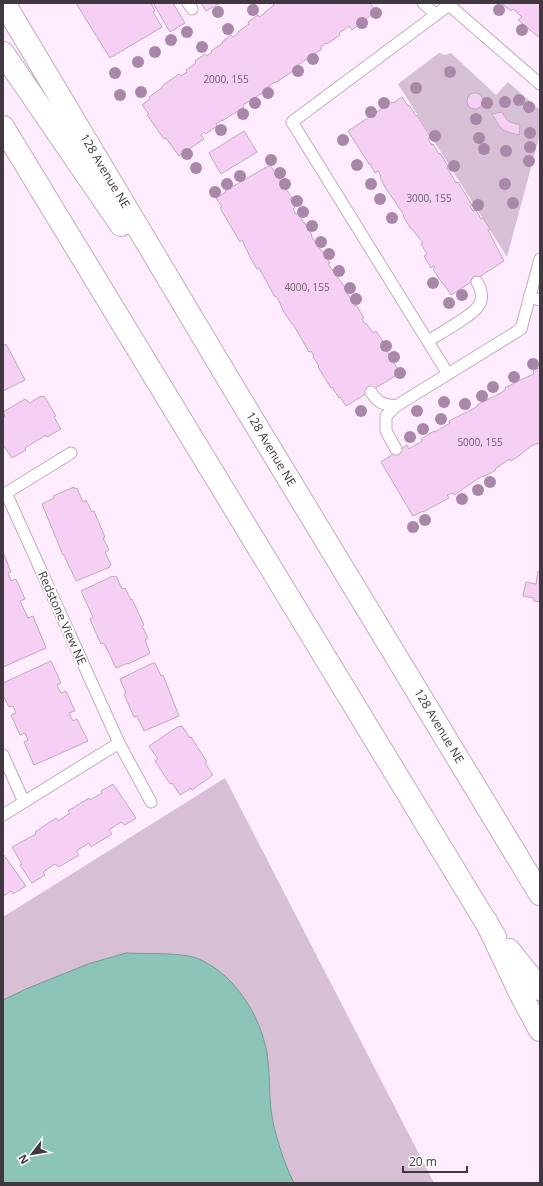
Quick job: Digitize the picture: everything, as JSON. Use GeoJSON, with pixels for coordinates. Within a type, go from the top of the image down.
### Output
{"type":"FeatureCollection","features":[{"type":"Feature","properties":{"kind":"main road","name":"128 Avenue NE"},"geometry":{"type":"LineString","coordinates":[[4,3],[239,397],[540,894]]}},
{"type":"Feature","properties":{"kind":"main road"},"geometry":{"type":"LineString","coordinates":[[22,3],[38,39],[53,85]]}},
{"type":"Feature","properties":{"kind":"main road"},"geometry":{"type":"LineString","coordinates":[[3,53],[239,397]]}},
{"type":"Feature","properties":{"kind":"main road"},"geometry":{"type":"LineString","coordinates":[[3,127],[486,921],[540,1014]]}},
{"type":"Feature","properties":{"kind":"main road"},"geometry":{"type":"LineString","coordinates":[[486,921],[540,990]]}},
{"type":"Feature","properties":{"kind":"main road"},"geometry":{"type":"LineString","coordinates":[[486,921],[520,995],[540,1030]]}},
{"type":"Feature","properties":{"kind":"lane"},"geometry":{"type":"LineString","coordinates":[[423,3],[436,15]]}},
{"type":"Feature","properties":{"kind":"lane"},"geometry":{"type":"LineString","coordinates":[[448,374],[292,122],[449,5],[540,84]]}},
{"type":"Feature","properties":{"kind":"lane"},"geometry":{"type":"LineString","coordinates":[[396,449],[386,431],[386,416],[396,406],[521,329],[535,299],[540,258]]}},
{"type":"Feature","properties":{"kind":"lane"},"geometry":{"type":"LineString","coordinates":[[428,341],[468,316],[479,306],[482,291],[477,282]]}},
{"type":"Feature","properties":{"kind":"lane"},"geometry":{"type":"LineString","coordinates":[[371,392],[378,402],[384,405],[396,406]]}},
{"type":"Feature","properties":{"kind":"lane","name":"Redstone View NE"},"geometry":{"type":"LineString","coordinates":[[71,453],[4,494],[119,743],[151,802]]}},
{"type":"Feature","properties":{"kind":"lane"},"geometry":{"type":"LineString","coordinates":[[3,815],[119,743]]}},
{"type":"Feature","properties":{"kind":"lane"},"geometry":{"type":"LineString","coordinates":[[3,755],[24,802]]}},
{"type":"Feature","properties":{"kind":"shaded area"},"geometry":{"type":"Polygon","coordinates":[[[439,53],[445,55],[451,53],[496,95],[508,82],[540,110],[540,134],[507,257],[398,84],[439,53]]]}},
{"type":"Feature","properties":{"kind":"shaded area"},"geometry":{"type":"Polygon","coordinates":[[[225,778],[434,1183],[3,1183],[3,917],[225,778]]]}},
{"type":"Feature","properties":{"kind":"shaded area"},"geometry":{"type":"Polygon","coordinates":[[[126,953],[174,954],[199,959],[224,975],[244,998],[252,1011],[264,1039],[268,1060],[272,1119],[280,1148],[294,1183],[3,1183],[3,1000],[88,964],[126,953]]]}},
{"type":"Feature","properties":{"kind":"building"},"geometry":{"type":"Polygon","coordinates":[[[76,3],[151,3],[155,11],[153,12],[162,27],[110,58],[76,3]]]}},
{"type":"Feature","properties":{"kind":"building"},"geometry":{"type":"Polygon","coordinates":[[[153,3],[173,3],[185,23],[170,32],[153,3]]]}},
{"type":"Feature","properties":{"kind":"building"},"geometry":{"type":"Polygon","coordinates":[[[201,3],[220,3],[206,11],[201,3]]]}},
{"type":"Feature","properties":{"kind":"building"},"geometry":{"type":"Polygon","coordinates":[[[275,3],[370,3],[376,11],[352,30],[349,26],[339,33],[340,35],[321,47],[322,49],[295,67],[296,69],[243,105],[244,107],[216,124],[217,126],[206,134],[204,132],[201,135],[204,139],[179,156],[166,138],[164,139],[147,115],[149,114],[142,105],[150,99],[149,97],[162,88],[162,86],[179,74],[181,76],[187,72],[186,70],[196,63],[195,61],[205,54],[207,56],[231,35],[233,37],[249,24],[248,22],[258,15],[259,17],[264,14],[275,3]]]}},
{"type":"Feature","properties":{"kind":"building"},"geometry":{"type":"Polygon","coordinates":[[[501,3],[540,3],[540,38],[518,20],[522,17],[513,9],[511,11],[501,3]]]}},
{"type":"Feature","properties":{"kind":"building"},"geometry":{"type":"Polygon","coordinates":[[[475,93],[482,98],[483,101],[478,108],[475,109],[468,104],[467,101],[472,94],[475,93]]]}},
{"type":"Feature","properties":{"kind":"building"},"geometry":{"type":"Polygon","coordinates":[[[402,97],[416,116],[417,115],[431,138],[428,139],[439,154],[440,153],[456,183],[458,182],[472,205],[470,206],[473,211],[476,210],[481,219],[483,218],[490,229],[488,230],[504,261],[451,295],[433,269],[435,268],[434,266],[431,268],[424,256],[427,254],[421,244],[423,243],[411,229],[403,216],[404,215],[385,187],[378,171],[375,173],[348,131],[402,97]]]}},
{"type":"Feature","properties":{"kind":"building"},"geometry":{"type":"Polygon","coordinates":[[[502,112],[507,120],[520,125],[519,135],[505,131],[500,127],[492,114],[502,112]]]}},
{"type":"Feature","properties":{"kind":"building"},"geometry":{"type":"Polygon","coordinates":[[[244,131],[257,152],[221,174],[209,153],[244,131]]]}},
{"type":"Feature","properties":{"kind":"building"},"geometry":{"type":"Polygon","coordinates":[[[270,165],[292,198],[290,199],[295,207],[293,209],[296,214],[298,213],[312,235],[311,236],[330,263],[328,264],[347,290],[345,291],[364,318],[362,319],[365,324],[366,323],[373,333],[376,331],[384,343],[381,344],[384,346],[400,373],[346,406],[332,387],[331,388],[318,367],[319,366],[311,351],[309,352],[259,268],[257,269],[242,240],[240,242],[220,208],[222,207],[216,198],[226,192],[225,191],[270,165]]]}},
{"type":"Feature","properties":{"kind":"building"},"geometry":{"type":"Polygon","coordinates":[[[3,342],[4,345],[6,344],[25,380],[3,391],[3,342]]]}},
{"type":"Feature","properties":{"kind":"building"},"geometry":{"type":"Polygon","coordinates":[[[540,367],[540,443],[533,445],[511,461],[510,459],[495,469],[496,470],[483,477],[482,476],[454,495],[453,493],[447,495],[449,498],[413,516],[381,462],[407,445],[409,449],[422,441],[421,439],[450,423],[449,421],[501,393],[506,389],[505,388],[534,374],[533,371],[540,367]]]}},
{"type":"Feature","properties":{"kind":"building"},"geometry":{"type":"Polygon","coordinates":[[[41,396],[44,396],[56,416],[54,417],[61,429],[47,437],[46,435],[25,448],[26,450],[12,458],[3,445],[3,419],[5,416],[3,412],[25,399],[30,403],[41,396]]]}},
{"type":"Feature","properties":{"kind":"building"},"geometry":{"type":"Polygon","coordinates":[[[74,487],[75,489],[77,488],[83,502],[86,500],[92,512],[94,511],[105,537],[103,538],[109,550],[105,552],[111,565],[109,566],[110,567],[76,581],[63,555],[42,504],[54,498],[53,496],[74,487]]]}},
{"type":"Feature","properties":{"kind":"building"},"geometry":{"type":"Polygon","coordinates":[[[3,552],[11,572],[8,573],[11,581],[16,579],[25,599],[20,601],[28,618],[33,616],[46,648],[3,667],[3,552]]]}},
{"type":"Feature","properties":{"kind":"building"},"geometry":{"type":"Polygon","coordinates":[[[538,571],[540,571],[540,602],[534,601],[534,598],[523,596],[526,582],[536,584],[538,571]]]}},
{"type":"Feature","properties":{"kind":"building"},"geometry":{"type":"Polygon","coordinates":[[[116,576],[122,589],[125,588],[131,600],[132,599],[144,625],[142,626],[148,638],[145,640],[150,653],[116,668],[104,643],[101,644],[95,631],[90,619],[93,617],[81,591],[116,576]]]}},
{"type":"Feature","properties":{"kind":"building"},"geometry":{"type":"Polygon","coordinates":[[[51,661],[61,683],[57,685],[61,693],[66,691],[75,711],[69,713],[73,721],[77,719],[88,741],[34,765],[24,742],[28,740],[25,733],[20,735],[11,715],[16,713],[13,706],[9,707],[3,697],[3,683],[51,661]]]}},
{"type":"Feature","properties":{"kind":"building"},"geometry":{"type":"Polygon","coordinates":[[[155,663],[161,676],[163,675],[179,716],[144,731],[137,716],[134,717],[124,694],[126,693],[120,679],[155,663]]]}},
{"type":"Feature","properties":{"kind":"building"},"geometry":{"type":"Polygon","coordinates":[[[179,726],[182,726],[190,738],[191,737],[207,762],[205,763],[213,775],[192,790],[191,788],[180,795],[172,783],[170,784],[155,761],[158,759],[149,746],[179,726]]]}},
{"type":"Feature","properties":{"kind":"building"},"geometry":{"type":"Polygon","coordinates":[[[113,784],[136,818],[125,825],[121,822],[109,830],[112,834],[91,847],[89,843],[76,851],[79,855],[59,867],[55,864],[43,872],[45,875],[32,883],[20,865],[22,864],[12,847],[36,834],[35,832],[56,818],[58,821],[70,813],[68,811],[89,798],[90,800],[102,793],[101,791],[113,784]]]}},
{"type":"Feature","properties":{"kind":"building"},"geometry":{"type":"Polygon","coordinates":[[[3,854],[26,886],[13,894],[11,891],[3,896],[3,854]]]}}]}
